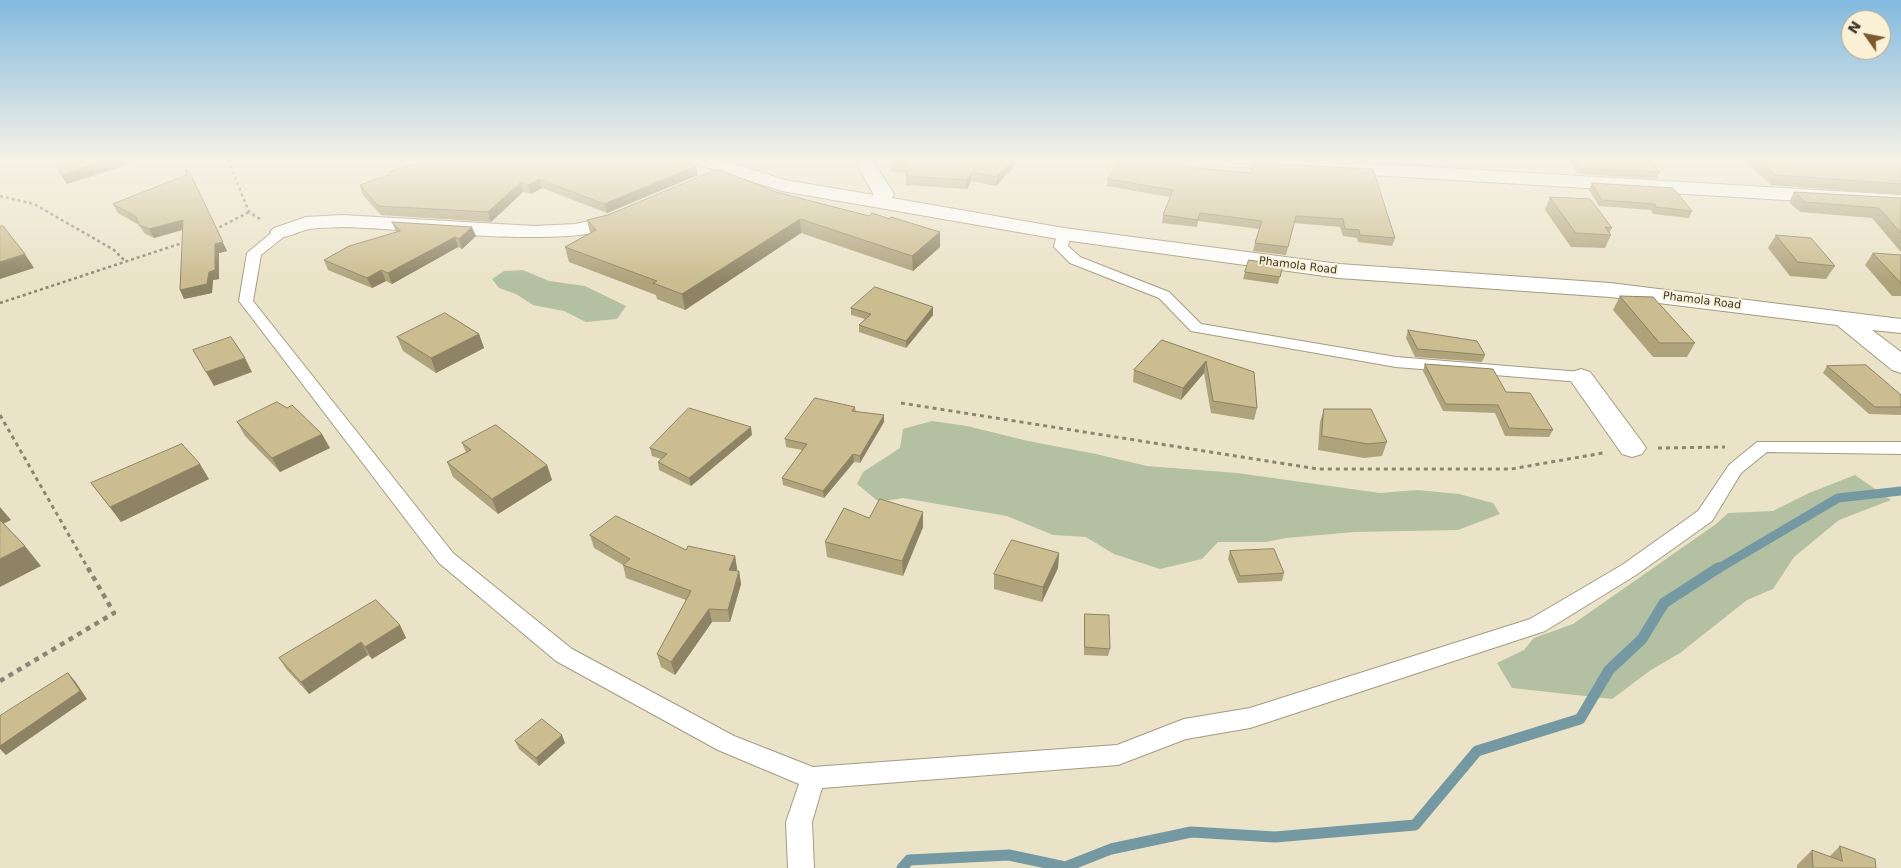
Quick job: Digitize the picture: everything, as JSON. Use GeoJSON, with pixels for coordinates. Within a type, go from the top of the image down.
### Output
{"type":"FeatureCollection","features":[{"type":"Feature","properties":{"kind":"street","name":"Phamola Road"},"geometry":{"type":"LineString","coordinates":[[870,201],[1064,234],[1339,271],[1582,288],[1901,326]]}},
{"type":"Feature","properties":{"kind":"street"},"geometry":{"type":"LineString","coordinates":[[281,232],[306,223],[342,221],[536,232],[575,230],[604,224],[647,206]]}},
{"type":"Feature","properties":{"kind":"street"},"geometry":{"type":"LineString","coordinates":[[1843,318],[1901,366]]}},
{"type":"Feature","properties":{"kind":"street"},"geometry":{"type":"LineString","coordinates":[[1581,377],[1632,448]]}},
{"type":"Feature","properties":{"kind":"lane"},"geometry":{"type":"LineString","coordinates":[[281,232],[254,253],[246,301],[446,558],[564,655],[726,742],[813,778],[1118,755],[1184,729],[1250,718],[1537,625],[1629,570],[1705,516],[1735,468],[1763,446],[1901,448]]}},
{"type":"Feature","properties":{"kind":"lane"},"geometry":{"type":"LineString","coordinates":[[1064,234],[1061,247],[1075,260],[1164,295],[1196,328],[1396,362],[1581,377]]}},
{"type":"Feature","properties":{"kind":"lane"},"geometry":{"type":"LineString","coordinates":[[801,868],[799,822],[813,778]]}},
{"type":"Feature","properties":{"kind":"path"},"geometry":{"type":"LineString","coordinates":[[19,201],[34,204],[114,250],[125,260]]}},
{"type":"Feature","properties":{"kind":"path"},"geometry":{"type":"LineString","coordinates":[[209,232],[249,212],[244,201]]}},
{"type":"Feature","properties":{"kind":"path"},"geometry":{"type":"LineString","coordinates":[[0,303],[192,239]]}},
{"type":"Feature","properties":{"kind":"path"},"geometry":{"type":"LineString","coordinates":[[901,403],[1318,469],[1511,469],[1632,448],[1763,446]]}},
{"type":"Feature","properties":{"kind":"path"},"geometry":{"type":"LineString","coordinates":[[0,415],[114,613],[0,681]]}},
{"type":"Feature","properties":{"kind":"green space"},"geometry":{"type":"Polygon","coordinates":[[[523,270],[549,281],[585,286],[626,306],[617,319],[586,322],[564,311],[533,305],[516,294],[499,288],[492,279],[504,271],[523,270]]]}},
{"type":"Feature","properties":{"kind":"green space"},"geometry":{"type":"Polygon","coordinates":[[[932,421],[967,426],[1147,466],[1237,473],[1380,493],[1417,490],[1459,494],[1493,503],[1500,514],[1458,530],[1354,532],[1286,538],[1266,542],[1218,542],[1202,559],[1160,569],[1114,554],[1086,537],[1053,535],[1007,516],[903,498],[879,502],[857,484],[863,472],[900,448],[903,429],[932,421]]]}},
{"type":"Feature","properties":{"kind":"green space"},"geometry":{"type":"Polygon","coordinates":[[[1855,475],[1891,500],[1839,520],[1794,557],[1773,589],[1747,600],[1680,653],[1651,670],[1612,699],[1512,688],[1497,663],[1524,650],[1534,638],[1573,624],[1716,524],[1728,513],[1773,511],[1809,493],[1855,475]]]}},
{"type":"Feature","properties":{"kind":"building"},"geometry":{"type":"Polygon","coordinates":[[[122,201],[203,201],[223,242],[215,244],[215,270],[209,272],[207,284],[180,290],[183,220],[149,229],[139,225],[136,217],[113,204],[122,201]]]}},
{"type":"Feature","properties":{"kind":"building"},"geometry":{"type":"Polygon","coordinates":[[[373,201],[501,201],[488,212],[378,206],[373,201]]]}},
{"type":"Feature","properties":{"kind":"building"},"geometry":{"type":"Polygon","coordinates":[[[595,201],[612,201],[604,204],[595,201]]]}},
{"type":"Feature","properties":{"kind":"building"},"geometry":{"type":"Polygon","coordinates":[[[643,201],[809,201],[869,216],[872,213],[890,219],[891,217],[940,232],[912,256],[800,219],[682,294],[653,283],[657,281],[565,247],[596,230],[587,220],[608,215],[643,201]]]}},
{"type":"Feature","properties":{"kind":"building"},"geometry":{"type":"Polygon","coordinates":[[[1169,201],[1383,201],[1395,238],[1360,235],[1359,230],[1345,229],[1343,219],[1296,216],[1288,247],[1255,243],[1262,221],[1200,213],[1198,220],[1163,215],[1169,201]]]}},
{"type":"Feature","properties":{"kind":"building"},"geometry":{"type":"Polygon","coordinates":[[[1553,201],[1591,201],[1612,228],[1605,227],[1611,235],[1576,233],[1553,201]]]}},
{"type":"Feature","properties":{"kind":"building"},"geometry":{"type":"Polygon","coordinates":[[[1609,201],[1683,201],[1692,211],[1656,207],[1655,204],[1609,201]]]}},
{"type":"Feature","properties":{"kind":"building"},"geometry":{"type":"Polygon","coordinates":[[[1804,201],[1901,201],[1901,233],[1879,208],[1804,201]]]}},
{"type":"Feature","properties":{"kind":"building"},"geometry":{"type":"Polygon","coordinates":[[[392,222],[472,227],[459,239],[455,237],[388,273],[381,270],[367,278],[324,260],[349,246],[400,231],[392,222]]]}},
{"type":"Feature","properties":{"kind":"building"},"geometry":{"type":"Polygon","coordinates":[[[0,226],[3,226],[25,254],[0,262],[0,226]]]}},
{"type":"Feature","properties":{"kind":"building"},"geometry":{"type":"Polygon","coordinates":[[[1776,235],[1811,238],[1835,266],[1798,262],[1776,235]]]}},
{"type":"Feature","properties":{"kind":"building"},"geometry":{"type":"Polygon","coordinates":[[[1873,253],[1901,255],[1901,283],[1873,253]]]}},
{"type":"Feature","properties":{"kind":"building"},"geometry":{"type":"Polygon","coordinates":[[[1249,260],[1283,265],[1280,277],[1245,272],[1249,260]]]}},
{"type":"Feature","properties":{"kind":"building"},"geometry":{"type":"Polygon","coordinates":[[[875,287],[933,307],[906,341],[859,325],[871,314],[851,308],[875,287]]]}},
{"type":"Feature","properties":{"kind":"building"},"geometry":{"type":"Polygon","coordinates":[[[1620,296],[1653,297],[1695,343],[1660,343],[1620,296]]]}},
{"type":"Feature","properties":{"kind":"building"},"geometry":{"type":"Polygon","coordinates":[[[445,313],[479,334],[431,358],[397,337],[445,313]]]}},
{"type":"Feature","properties":{"kind":"building"},"geometry":{"type":"Polygon","coordinates":[[[1408,330],[1477,341],[1485,355],[1418,349],[1408,330]]]}},
{"type":"Feature","properties":{"kind":"building"},"geometry":{"type":"Polygon","coordinates":[[[231,337],[245,358],[206,372],[193,350],[231,337]]]}},
{"type":"Feature","properties":{"kind":"building"},"geometry":{"type":"Polygon","coordinates":[[[1162,340],[1254,372],[1257,408],[1213,401],[1206,361],[1183,388],[1134,370],[1162,340]]]}},
{"type":"Feature","properties":{"kind":"building"},"geometry":{"type":"Polygon","coordinates":[[[1425,364],[1493,369],[1506,392],[1530,393],[1553,430],[1509,428],[1498,405],[1446,404],[1425,364]]]}},
{"type":"Feature","properties":{"kind":"building"},"geometry":{"type":"Polygon","coordinates":[[[1866,365],[1901,395],[1901,407],[1875,407],[1827,366],[1866,365]]]}},
{"type":"Feature","properties":{"kind":"building"},"geometry":{"type":"Polygon","coordinates":[[[815,398],[855,407],[852,411],[884,415],[860,456],[853,454],[823,491],[782,478],[807,444],[785,439],[815,398]]]}},
{"type":"Feature","properties":{"kind":"building"},"geometry":{"type":"Polygon","coordinates":[[[277,402],[287,408],[292,405],[322,434],[272,458],[237,422],[277,402]]]}},
{"type":"Feature","properties":{"kind":"building"},"geometry":{"type":"Polygon","coordinates":[[[689,408],[751,427],[689,478],[658,462],[667,454],[650,448],[689,408]]]}},
{"type":"Feature","properties":{"kind":"building"},"geometry":{"type":"Polygon","coordinates":[[[1324,409],[1371,409],[1387,442],[1368,444],[1322,436],[1324,409]]]}},
{"type":"Feature","properties":{"kind":"building"},"geometry":{"type":"Polygon","coordinates":[[[496,425],[547,465],[492,499],[447,462],[471,450],[462,443],[496,425]]]}},
{"type":"Feature","properties":{"kind":"building"},"geometry":{"type":"Polygon","coordinates":[[[182,444],[200,464],[110,507],[91,483],[182,444]]]}},
{"type":"Feature","properties":{"kind":"building"},"geometry":{"type":"Polygon","coordinates":[[[880,499],[923,512],[902,561],[825,542],[844,508],[869,518],[880,499]]]}},
{"type":"Feature","properties":{"kind":"building"},"geometry":{"type":"Polygon","coordinates":[[[616,516],[686,550],[688,546],[735,556],[729,570],[739,571],[728,610],[709,609],[671,662],[657,654],[691,591],[623,565],[630,559],[590,535],[616,516]]]}},
{"type":"Feature","properties":{"kind":"building"},"geometry":{"type":"Polygon","coordinates":[[[0,520],[25,546],[0,559],[0,520]]]}},
{"type":"Feature","properties":{"kind":"building"},"geometry":{"type":"Polygon","coordinates":[[[1012,540],[1059,553],[1043,587],[994,574],[1012,540]]]}},
{"type":"Feature","properties":{"kind":"building"},"geometry":{"type":"Polygon","coordinates":[[[1274,549],[1284,573],[1240,576],[1230,551],[1274,549]]]}},
{"type":"Feature","properties":{"kind":"building"},"geometry":{"type":"Polygon","coordinates":[[[376,600],[400,625],[365,647],[361,642],[301,682],[279,658],[376,600]]]}},
{"type":"Feature","properties":{"kind":"building"},"geometry":{"type":"Polygon","coordinates":[[[1085,614],[1109,615],[1110,649],[1085,647],[1085,614]]]}},
{"type":"Feature","properties":{"kind":"building"},"geometry":{"type":"Polygon","coordinates":[[[68,673],[80,691],[0,746],[0,716],[68,673]]]}},
{"type":"Feature","properties":{"kind":"building"},"geometry":{"type":"Polygon","coordinates":[[[542,719],[562,735],[536,758],[515,741],[542,719]]]}},
{"type":"Feature","properties":{"kind":"building"},"geometry":{"type":"Polygon","coordinates":[[[1840,846],[1875,859],[1876,868],[1813,868],[1812,850],[1842,861],[1840,846]]]}},
{"type":"Feature","properties":{"kind":"waterway"},"geometry":{"type":"LineString","coordinates":[[1716,570],[1838,498],[1901,491]]}},
{"type":"Feature","properties":{"kind":"waterway"},"geometry":{"type":"LineString","coordinates":[[902,868],[909,860],[1009,855],[1065,867],[1111,849],[1191,832],[1275,837],[1415,825],[1477,751],[1580,719],[1609,670],[1642,639],[1664,603],[1718,568]]}}]}
